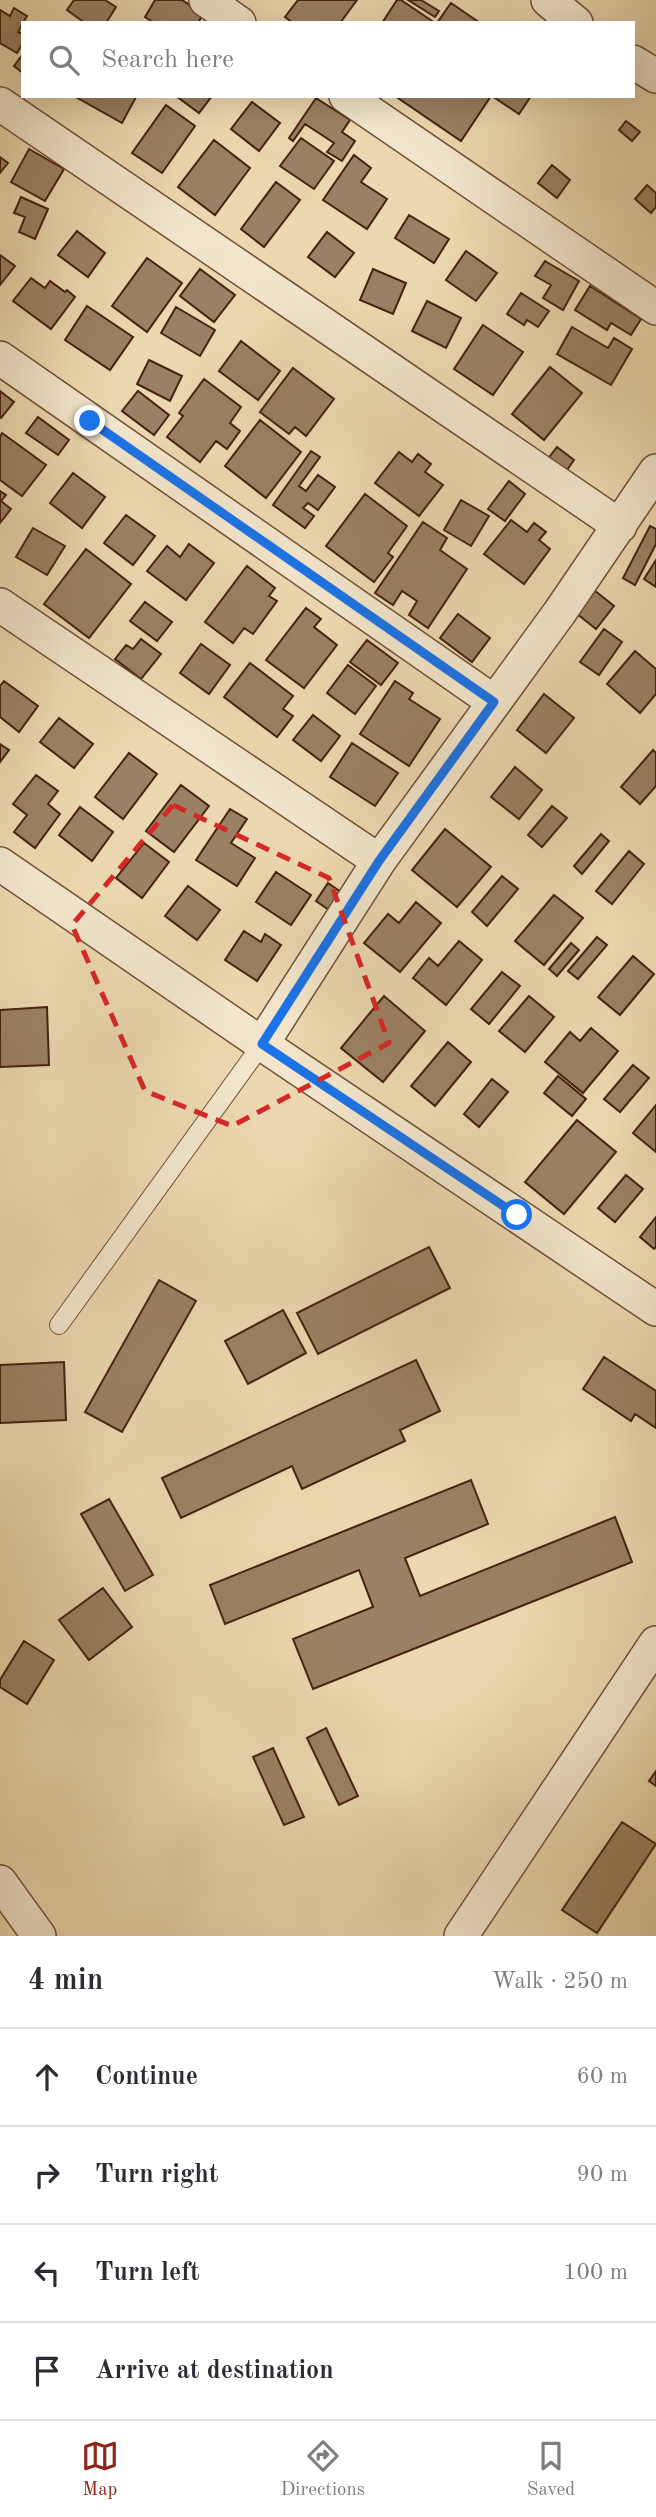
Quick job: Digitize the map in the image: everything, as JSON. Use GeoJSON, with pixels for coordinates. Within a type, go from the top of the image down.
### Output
{"type":"FeatureCollection","features":[{"type":"Feature","properties":{"kind":"street"},"geometry":{"type":"LineString","coordinates":[[206,0],[236,21]]}},
{"type":"Feature","properties":{"kind":"street"},"geometry":{"type":"LineString","coordinates":[[548,0],[574,21]]}},
{"type":"Feature","properties":{"kind":"street"},"geometry":{"type":"LineString","coordinates":[[635,63],[656,76]]}},
{"type":"Feature","properties":{"kind":"street"},"geometry":{"type":"LineString","coordinates":[[349,98],[656,308]]}},
{"type":"Feature","properties":{"kind":"street"},"geometry":{"type":"LineString","coordinates":[[0,104],[620,526]]}},
{"type":"Feature","properties":{"kind":"street"},"geometry":{"type":"LineString","coordinates":[[0,358],[494,702]]}},
{"type":"Feature","properties":{"kind":"street"},"geometry":{"type":"LineString","coordinates":[[262,1044],[379,861],[620,526],[656,471]]}},
{"type":"Feature","properties":{"kind":"street"},"geometry":{"type":"LineString","coordinates":[[0,605],[379,861]]}},
{"type":"Feature","properties":{"kind":"street"},"geometry":{"type":"LineString","coordinates":[[0,864],[262,1044],[656,1308]]}},
{"type":"Feature","properties":{"kind":"street"},"geometry":{"type":"LineString","coordinates":[[461,1936],[656,1643]]}},
{"type":"Feature","properties":{"kind":"street"},"geometry":{"type":"LineString","coordinates":[[0,1882],[39,1936]]}},
{"type":"Feature","properties":{"kind":"lane"},"geometry":{"type":"LineString","coordinates":[[59,1325],[262,1044]]}},
{"type":"Feature","properties":{"kind":"highlighted area"},"geometry":{"type":"Polygon","coordinates":[[[173,805],[329,878],[389,1043],[232,1126],[145,1091],[72,925],[173,805]]]}},
{"type":"Feature","properties":{"kind":"building"},"geometry":{"type":"Polygon","coordinates":[[[74,0],[105,0],[116,7],[107,21],[82,21],[67,10],[74,0]]]}},
{"type":"Feature","properties":{"kind":"building"},"geometry":{"type":"Polygon","coordinates":[[[155,0],[182,0],[203,14],[199,21],[151,21],[145,17],[155,0]]]}},
{"type":"Feature","properties":{"kind":"building"},"geometry":{"type":"Polygon","coordinates":[[[298,0],[357,0],[341,21],[290,21],[285,17],[298,0]]]}},
{"type":"Feature","properties":{"kind":"building"},"geometry":{"type":"Polygon","coordinates":[[[397,0],[401,0],[432,21],[383,21],[397,0]]]}},
{"type":"Feature","properties":{"kind":"building"},"geometry":{"type":"Polygon","coordinates":[[[408,0],[421,0],[439,11],[435,17],[408,0]]]}},
{"type":"Feature","properties":{"kind":"building"},"geometry":{"type":"Polygon","coordinates":[[[451,3],[477,21],[438,21],[451,3]]]}},
{"type":"Feature","properties":{"kind":"building"},"geometry":{"type":"Polygon","coordinates":[[[14,8],[27,16],[21,21],[18,32],[21,33],[21,46],[17,53],[0,43],[0,10],[10,16],[14,8]]]}},
{"type":"Feature","properties":{"kind":"building"},"geometry":{"type":"Polygon","coordinates":[[[21,57],[21,71],[14,66],[21,57]]]}},
{"type":"Feature","properties":{"kind":"building"},"geometry":{"type":"Polygon","coordinates":[[[78,98],[135,98],[122,123],[78,98]]]}},
{"type":"Feature","properties":{"kind":"building"},"geometry":{"type":"Polygon","coordinates":[[[179,98],[210,98],[199,113],[179,98]]]}},
{"type":"Feature","properties":{"kind":"building"},"geometry":{"type":"Polygon","coordinates":[[[316,98],[350,120],[342,132],[355,141],[342,161],[327,152],[334,143],[305,124],[293,141],[289,138],[316,98]]]}},
{"type":"Feature","properties":{"kind":"building"},"geometry":{"type":"Polygon","coordinates":[[[398,98],[490,98],[461,141],[398,98]]]}},
{"type":"Feature","properties":{"kind":"building"},"geometry":{"type":"Polygon","coordinates":[[[495,98],[530,98],[519,114],[495,98]]]}},
{"type":"Feature","properties":{"kind":"building"},"geometry":{"type":"Polygon","coordinates":[[[252,102],[280,123],[259,151],[231,129],[252,102]]]}},
{"type":"Feature","properties":{"kind":"building"},"geometry":{"type":"Polygon","coordinates":[[[166,105],[195,126],[162,173],[132,153],[166,105]]]}},
{"type":"Feature","properties":{"kind":"building"},"geometry":{"type":"Polygon","coordinates":[[[626,121],[640,132],[632,141],[619,130],[626,121]]]}},
{"type":"Feature","properties":{"kind":"building"},"geometry":{"type":"Polygon","coordinates":[[[301,138],[334,161],[314,189],[280,166],[301,138]]]}},
{"type":"Feature","properties":{"kind":"building"},"geometry":{"type":"Polygon","coordinates":[[[214,140],[250,168],[215,215],[178,187],[214,140]]]}},
{"type":"Feature","properties":{"kind":"building"},"geometry":{"type":"Polygon","coordinates":[[[29,149],[64,169],[45,201],[11,182],[29,149]]]}},
{"type":"Feature","properties":{"kind":"building"},"geometry":{"type":"Polygon","coordinates":[[[354,155],[371,168],[361,182],[387,199],[367,229],[323,200],[354,155]]]}},
{"type":"Feature","properties":{"kind":"building"},"geometry":{"type":"Polygon","coordinates":[[[0,157],[8,163],[0,173],[0,157]]]}},
{"type":"Feature","properties":{"kind":"building"},"geometry":{"type":"Polygon","coordinates":[[[552,165],[570,180],[557,198],[538,183],[552,165]]]}},
{"type":"Feature","properties":{"kind":"building"},"geometry":{"type":"Polygon","coordinates":[[[276,182],[300,200],[264,247],[241,229],[276,182]]]}},
{"type":"Feature","properties":{"kind":"building"},"geometry":{"type":"Polygon","coordinates":[[[647,185],[656,193],[656,207],[651,213],[635,199],[647,185]]]}},
{"type":"Feature","properties":{"kind":"building"},"geometry":{"type":"Polygon","coordinates":[[[21,197],[48,209],[35,239],[19,232],[25,217],[14,213],[21,197]]]}},
{"type":"Feature","properties":{"kind":"building"},"geometry":{"type":"Polygon","coordinates":[[[409,215],[449,239],[434,263],[395,238],[409,215]]]}},
{"type":"Feature","properties":{"kind":"building"},"geometry":{"type":"Polygon","coordinates":[[[77,231],[105,253],[88,277],[58,255],[77,231]]]}},
{"type":"Feature","properties":{"kind":"building"},"geometry":{"type":"Polygon","coordinates":[[[327,232],[354,253],[335,277],[308,257],[327,232]]]}},
{"type":"Feature","properties":{"kind":"building"},"geometry":{"type":"Polygon","coordinates":[[[466,251],[497,273],[476,301],[446,280],[466,251]]]}},
{"type":"Feature","properties":{"kind":"building"},"geometry":{"type":"Polygon","coordinates":[[[0,255],[15,266],[0,285],[0,255]]]}},
{"type":"Feature","properties":{"kind":"building"},"geometry":{"type":"Polygon","coordinates":[[[147,258],[182,283],[147,332],[112,306],[147,258]]]}},
{"type":"Feature","properties":{"kind":"building"},"geometry":{"type":"Polygon","coordinates":[[[545,261],[579,281],[563,310],[543,298],[551,285],[535,276],[545,261]]]}},
{"type":"Feature","properties":{"kind":"building"},"geometry":{"type":"Polygon","coordinates":[[[200,269],[235,295],[214,322],[180,296],[200,269]]]}},
{"type":"Feature","properties":{"kind":"building"},"geometry":{"type":"Polygon","coordinates":[[[373,269],[406,283],[393,314],[360,300],[373,269]]]}},
{"type":"Feature","properties":{"kind":"building"},"geometry":{"type":"Polygon","coordinates":[[[31,278],[45,288],[50,281],[75,297],[51,329],[13,301],[31,278]]]}},
{"type":"Feature","properties":{"kind":"building"},"geometry":{"type":"Polygon","coordinates":[[[590,286],[641,319],[631,335],[611,323],[607,330],[575,310],[590,286]]]}},
{"type":"Feature","properties":{"kind":"building"},"geometry":{"type":"Polygon","coordinates":[[[521,293],[549,311],[538,327],[527,320],[524,325],[507,314],[521,293]]]}},
{"type":"Feature","properties":{"kind":"building"},"geometry":{"type":"Polygon","coordinates":[[[427,301],[461,318],[446,348],[412,331],[427,301]]]}},
{"type":"Feature","properties":{"kind":"building"},"geometry":{"type":"Polygon","coordinates":[[[87,306],[133,337],[110,370],[65,340],[87,306]]]}},
{"type":"Feature","properties":{"kind":"building"},"geometry":{"type":"Polygon","coordinates":[[[176,307],[215,330],[200,356],[161,333],[176,307]]]}},
{"type":"Feature","properties":{"kind":"building"},"geometry":{"type":"Polygon","coordinates":[[[483,325],[523,352],[493,395],[454,369],[483,325]]]}},
{"type":"Feature","properties":{"kind":"building"},"geometry":{"type":"Polygon","coordinates":[[[572,327],[608,348],[614,338],[632,349],[611,385],[557,354],[572,327]]]}},
{"type":"Feature","properties":{"kind":"building"},"geometry":{"type":"Polygon","coordinates":[[[241,341],[280,371],[258,400],[219,371],[241,341]]]}},
{"type":"Feature","properties":{"kind":"building"},"geometry":{"type":"Polygon","coordinates":[[[149,360],[182,376],[170,401],[137,384],[149,360]]]}},
{"type":"Feature","properties":{"kind":"building"},"geometry":{"type":"Polygon","coordinates":[[[550,367],[582,393],[544,440],[512,414],[550,367]]]}},
{"type":"Feature","properties":{"kind":"building"},"geometry":{"type":"Polygon","coordinates":[[[293,368],[334,399],[306,436],[295,427],[289,434],[260,412],[293,368]]]}},
{"type":"Feature","properties":{"kind":"building"},"geometry":{"type":"Polygon","coordinates":[[[204,379],[241,407],[230,423],[240,431],[227,449],[216,441],[200,462],[167,437],[183,416],[179,413],[204,379]]]}},
{"type":"Feature","properties":{"kind":"building"},"geometry":{"type":"Polygon","coordinates":[[[0,391],[14,402],[1,418],[0,417],[0,391]]]}},
{"type":"Feature","properties":{"kind":"building"},"geometry":{"type":"Polygon","coordinates":[[[138,391],[169,415],[154,435],[122,411],[138,391]]]}},
{"type":"Feature","properties":{"kind":"building"},"geometry":{"type":"Polygon","coordinates":[[[38,417],[69,440],[58,455],[26,433],[38,417]]]}},
{"type":"Feature","properties":{"kind":"building"},"geometry":{"type":"Polygon","coordinates":[[[260,420],[301,452],[266,498],[225,466],[260,420]]]}},
{"type":"Feature","properties":{"kind":"building"},"geometry":{"type":"Polygon","coordinates":[[[2,433],[46,465],[22,496],[0,480],[2,433]]]}},
{"type":"Feature","properties":{"kind":"building"},"geometry":{"type":"Polygon","coordinates":[[[557,447],[574,460],[565,473],[547,460],[557,447]]]}},
{"type":"Feature","properties":{"kind":"building"},"geometry":{"type":"Polygon","coordinates":[[[311,451],[320,457],[299,486],[306,491],[318,475],[335,487],[318,510],[308,503],[303,508],[314,516],[305,528],[273,505],[311,451]]]}},
{"type":"Feature","properties":{"kind":"building"},"geometry":{"type":"Polygon","coordinates":[[[399,452],[412,462],[418,454],[431,464],[425,472],[443,485],[419,516],[375,483],[399,452]]]}},
{"type":"Feature","properties":{"kind":"building"},"geometry":{"type":"Polygon","coordinates":[[[73,473],[105,497],[82,528],[50,503],[73,473]]]}},
{"type":"Feature","properties":{"kind":"building"},"geometry":{"type":"Polygon","coordinates":[[[509,481],[525,494],[505,521],[488,509],[509,481]]]}},
{"type":"Feature","properties":{"kind":"building"},"geometry":{"type":"Polygon","coordinates":[[[0,491],[6,495],[1,501],[11,509],[0,523],[0,491]]]}},
{"type":"Feature","properties":{"kind":"building"},"geometry":{"type":"Polygon","coordinates":[[[365,494],[407,526],[388,553],[393,557],[374,582],[326,546],[365,494]]]}},
{"type":"Feature","properties":{"kind":"building"},"geometry":{"type":"Polygon","coordinates":[[[461,500],[489,516],[471,546],[444,530],[461,500]]]}},
{"type":"Feature","properties":{"kind":"building"},"geometry":{"type":"Polygon","coordinates":[[[126,515],[155,536],[133,565],[104,543],[126,515]]]}},
{"type":"Feature","properties":{"kind":"building"},"geometry":{"type":"Polygon","coordinates":[[[511,520],[527,532],[534,523],[546,532],[539,540],[550,549],[524,584],[484,554],[511,520]]]}},
{"type":"Feature","properties":{"kind":"building"},"geometry":{"type":"Polygon","coordinates":[[[423,522],[447,538],[440,550],[467,569],[428,628],[409,615],[417,601],[402,591],[393,605],[375,593],[423,522]]]}},
{"type":"Feature","properties":{"kind":"building"},"geometry":{"type":"Polygon","coordinates":[[[650,526],[656,529],[656,544],[635,585],[623,578],[650,526]]]}},
{"type":"Feature","properties":{"kind":"building"},"geometry":{"type":"Polygon","coordinates":[[[33,528],[65,546],[47,575],[16,557],[33,528]]]}},
{"type":"Feature","properties":{"kind":"building"},"geometry":{"type":"Polygon","coordinates":[[[189,544],[214,563],[186,600],[147,571],[167,546],[180,557],[189,544]]]}},
{"type":"Feature","properties":{"kind":"building"},"geometry":{"type":"Polygon","coordinates":[[[86,549],[131,584],[89,638],[44,604],[86,549]]]}},
{"type":"Feature","properties":{"kind":"building"},"geometry":{"type":"Polygon","coordinates":[[[656,560],[656,587],[644,579],[656,560]]]}},
{"type":"Feature","properties":{"kind":"building"},"geometry":{"type":"Polygon","coordinates":[[[247,566],[275,588],[269,596],[277,601],[253,634],[244,628],[233,643],[205,622],[247,566]]]}},
{"type":"Feature","properties":{"kind":"building"},"geometry":{"type":"Polygon","coordinates":[[[594,590],[614,606],[596,629],[576,613],[594,590]]]}},
{"type":"Feature","properties":{"kind":"building"},"geometry":{"type":"Polygon","coordinates":[[[145,602],[172,622],[157,641],[130,621],[145,602]]]}},
{"type":"Feature","properties":{"kind":"building"},"geometry":{"type":"Polygon","coordinates":[[[306,608],[321,619],[314,627],[337,645],[304,688],[266,660],[306,608]]]}},
{"type":"Feature","properties":{"kind":"building"},"geometry":{"type":"Polygon","coordinates":[[[458,614],[490,638],[472,662],[440,638],[458,614]]]}},
{"type":"Feature","properties":{"kind":"building"},"geometry":{"type":"Polygon","coordinates":[[[604,629],[622,642],[599,675],[580,662],[604,629]]]}},
{"type":"Feature","properties":{"kind":"building"},"geometry":{"type":"Polygon","coordinates":[[[141,639],[161,654],[141,679],[115,659],[126,645],[133,649],[141,639]]]}},
{"type":"Feature","properties":{"kind":"building"},"geometry":{"type":"Polygon","coordinates":[[[367,640],[398,663],[381,685],[350,662],[367,640]]]}},
{"type":"Feature","properties":{"kind":"building"},"geometry":{"type":"Polygon","coordinates":[[[201,644],[230,665],[209,694],[180,673],[201,644]]]}},
{"type":"Feature","properties":{"kind":"building"},"geometry":{"type":"Polygon","coordinates":[[[635,651],[656,669],[656,694],[640,713],[607,684],[635,651]]]}},
{"type":"Feature","properties":{"kind":"building"},"geometry":{"type":"Polygon","coordinates":[[[250,663],[293,696],[283,709],[293,716],[277,737],[224,697],[250,663]]]}},
{"type":"Feature","properties":{"kind":"building"},"geometry":{"type":"Polygon","coordinates":[[[348,665],[376,686],[355,714],[327,693],[348,665]]]}},
{"type":"Feature","properties":{"kind":"building"},"geometry":{"type":"Polygon","coordinates":[[[4,681],[38,706],[19,732],[0,717],[0,686],[4,681]]]}},
{"type":"Feature","properties":{"kind":"building"},"geometry":{"type":"Polygon","coordinates":[[[395,681],[413,693],[409,699],[440,719],[409,766],[360,734],[395,681]]]}},
{"type":"Feature","properties":{"kind":"building"},"geometry":{"type":"Polygon","coordinates":[[[544,694],[574,718],[546,753],[517,730],[544,694]]]}},
{"type":"Feature","properties":{"kind":"building"},"geometry":{"type":"Polygon","coordinates":[[[313,715],[340,736],[321,761],[293,740],[313,715]]]}},
{"type":"Feature","properties":{"kind":"building"},"geometry":{"type":"Polygon","coordinates":[[[59,718],[93,744],[74,768],[40,742],[59,718]]]}},
{"type":"Feature","properties":{"kind":"building"},"geometry":{"type":"Polygon","coordinates":[[[352,743],[398,773],[375,806],[330,777],[352,743]]]}},
{"type":"Feature","properties":{"kind":"building"},"geometry":{"type":"Polygon","coordinates":[[[0,744],[9,750],[0,762],[0,744]]]}},
{"type":"Feature","properties":{"kind":"building"},"geometry":{"type":"Polygon","coordinates":[[[653,750],[656,753],[656,786],[640,804],[621,787],[653,750]]]}},
{"type":"Feature","properties":{"kind":"building"},"geometry":{"type":"Polygon","coordinates":[[[129,753],[157,774],[123,819],[95,797],[129,753]]]}},
{"type":"Feature","properties":{"kind":"building"},"geometry":{"type":"Polygon","coordinates":[[[515,767],[542,790],[519,819],[491,797],[515,767]]]}},
{"type":"Feature","properties":{"kind":"building"},"geometry":{"type":"Polygon","coordinates":[[[36,775],[58,791],[48,804],[60,814],[35,848],[14,832],[27,815],[13,804],[36,775]]]}},
{"type":"Feature","properties":{"kind":"building"},"geometry":{"type":"Polygon","coordinates":[[[181,785],[209,806],[174,852],[146,831],[181,785]]]}},
{"type":"Feature","properties":{"kind":"building"},"geometry":{"type":"Polygon","coordinates":[[[552,806],[567,818],[542,847],[528,835],[552,806]]]}},
{"type":"Feature","properties":{"kind":"building"},"geometry":{"type":"Polygon","coordinates":[[[80,807],[113,832],[92,861],[59,835],[80,807]]]}},
{"type":"Feature","properties":{"kind":"building"},"geometry":{"type":"Polygon","coordinates":[[[230,809],[247,819],[231,843],[255,858],[237,886],[196,860],[230,809]]]}},
{"type":"Feature","properties":{"kind":"building"},"geometry":{"type":"Polygon","coordinates":[[[445,829],[491,867],[457,907],[412,870],[445,829]]]}},
{"type":"Feature","properties":{"kind":"building"},"geometry":{"type":"Polygon","coordinates":[[[601,834],[609,841],[582,874],[574,866],[601,834]]]}},
{"type":"Feature","properties":{"kind":"building"},"geometry":{"type":"Polygon","coordinates":[[[144,843],[169,862],[142,898],[116,878],[144,843]]]}},
{"type":"Feature","properties":{"kind":"building"},"geometry":{"type":"Polygon","coordinates":[[[629,851],[644,864],[612,904],[596,891],[629,851]]]}},
{"type":"Feature","properties":{"kind":"building"},"geometry":{"type":"Polygon","coordinates":[[[276,872],[311,895],[291,925],[256,902],[276,872]]]}},
{"type":"Feature","properties":{"kind":"building"},"geometry":{"type":"Polygon","coordinates":[[[502,876],[518,889],[487,926],[472,912],[502,876]]]}},
{"type":"Feature","properties":{"kind":"building"},"geometry":{"type":"Polygon","coordinates":[[[328,883],[344,894],[332,912],[316,901],[328,883]]]}},
{"type":"Feature","properties":{"kind":"building"},"geometry":{"type":"Polygon","coordinates":[[[188,886],[220,910],[197,940],[165,916],[188,886]]]}},
{"type":"Feature","properties":{"kind":"building"},"geometry":{"type":"Polygon","coordinates":[[[554,895],[583,918],[544,965],[515,941],[554,895]]]}},
{"type":"Feature","properties":{"kind":"building"},"geometry":{"type":"Polygon","coordinates":[[[416,902],[441,923],[400,972],[364,943],[388,914],[399,923],[416,902]]]}},
{"type":"Feature","properties":{"kind":"building"},"geometry":{"type":"Polygon","coordinates":[[[244,931],[261,942],[265,934],[281,945],[257,981],[225,960],[244,931]]]}},
{"type":"Feature","properties":{"kind":"building"},"geometry":{"type":"Polygon","coordinates":[[[597,937],[607,945],[578,979],[568,971],[597,937]]]}},
{"type":"Feature","properties":{"kind":"building"},"geometry":{"type":"Polygon","coordinates":[[[459,941],[482,960],[446,1005],[413,978],[429,958],[438,966],[459,941]]]}},
{"type":"Feature","properties":{"kind":"building"},"geometry":{"type":"Polygon","coordinates":[[[571,943],[579,950],[557,976],[549,969],[571,943]]]}},
{"type":"Feature","properties":{"kind":"building"},"geometry":{"type":"Polygon","coordinates":[[[633,956],[654,974],[620,1015],[598,997],[633,956]]]}},
{"type":"Feature","properties":{"kind":"building"},"geometry":{"type":"Polygon","coordinates":[[[502,972],[520,986],[489,1024],[471,1009],[502,972]]]}},
{"type":"Feature","properties":{"kind":"building"},"geometry":{"type":"Polygon","coordinates":[[[384,996],[425,1031],[383,1082],[341,1048],[384,996]]]}},
{"type":"Feature","properties":{"kind":"building"},"geometry":{"type":"Polygon","coordinates":[[[529,996],[554,1017],[525,1052],[499,1031],[529,996]]]}},
{"type":"Feature","properties":{"kind":"building"},"geometry":{"type":"Polygon","coordinates":[[[47,1007],[49,1065],[0,1067],[0,1010],[47,1007]]]}},
{"type":"Feature","properties":{"kind":"building"},"geometry":{"type":"Polygon","coordinates":[[[591,1028],[618,1051],[583,1093],[545,1062],[570,1032],[580,1041],[591,1028]]]}},
{"type":"Feature","properties":{"kind":"building"},"geometry":{"type":"Polygon","coordinates":[[[448,1042],[471,1062],[435,1106],[411,1086],[448,1042]]]}},
{"type":"Feature","properties":{"kind":"building"},"geometry":{"type":"Polygon","coordinates":[[[633,1065],[649,1078],[620,1112],[604,1099],[633,1065]]]}},
{"type":"Feature","properties":{"kind":"building"},"geometry":{"type":"Polygon","coordinates":[[[558,1076],[586,1099],[572,1116],[544,1093],[558,1076]]]}},
{"type":"Feature","properties":{"kind":"building"},"geometry":{"type":"Polygon","coordinates":[[[492,1079],[508,1092],[479,1127],[464,1114],[492,1079]]]}},
{"type":"Feature","properties":{"kind":"building"},"geometry":{"type":"Polygon","coordinates":[[[656,1105],[656,1152],[633,1133],[656,1105]]]}},
{"type":"Feature","properties":{"kind":"building"},"geometry":{"type":"Polygon","coordinates":[[[577,1120],[616,1152],[564,1214],[525,1182],[577,1120]]]}},
{"type":"Feature","properties":{"kind":"building"},"geometry":{"type":"Polygon","coordinates":[[[626,1175],[643,1189],[615,1222],[598,1208],[626,1175]]]}},
{"type":"Feature","properties":{"kind":"building"},"geometry":{"type":"Polygon","coordinates":[[[656,1217],[656,1247],[654,1249],[640,1237],[656,1217]]]}},
{"type":"Feature","properties":{"kind":"building"},"geometry":{"type":"Polygon","coordinates":[[[429,1247],[450,1288],[318,1354],[297,1313],[429,1247]]]}},
{"type":"Feature","properties":{"kind":"building"},"geometry":{"type":"Polygon","coordinates":[[[159,1280],[196,1301],[122,1432],[85,1412],[159,1280]]]}},
{"type":"Feature","properties":{"kind":"building"},"geometry":{"type":"Polygon","coordinates":[[[283,1310],[306,1353],[248,1384],[225,1341],[283,1310]]]}},
{"type":"Feature","properties":{"kind":"building"},"geometry":{"type":"Polygon","coordinates":[[[604,1357],[656,1391],[656,1428],[635,1414],[631,1421],[583,1389],[604,1357]]]}},
{"type":"Feature","properties":{"kind":"building"},"geometry":{"type":"Polygon","coordinates":[[[416,1360],[440,1411],[400,1430],[405,1441],[302,1489],[292,1466],[181,1518],[162,1478],[416,1360]]]}},
{"type":"Feature","properties":{"kind":"building"},"geometry":{"type":"Polygon","coordinates":[[[64,1362],[66,1420],[0,1423],[0,1365],[64,1362]]]}},
{"type":"Feature","properties":{"kind":"building"},"geometry":{"type":"Polygon","coordinates":[[[471,1480],[488,1524],[405,1558],[420,1596],[615,1517],[632,1562],[313,1689],[293,1639],[373,1607],[359,1570],[225,1624],[210,1585],[471,1480]]]}},
{"type":"Feature","properties":{"kind":"building"},"geometry":{"type":"Polygon","coordinates":[[[109,1499],[153,1575],[125,1591],[81,1514],[109,1499]]]}},
{"type":"Feature","properties":{"kind":"building"},"geometry":{"type":"Polygon","coordinates":[[[103,1588],[132,1627],[89,1660],[59,1620],[103,1588]]]}},
{"type":"Feature","properties":{"kind":"building"},"geometry":{"type":"Polygon","coordinates":[[[24,1641],[54,1660],[27,1704],[0,1687],[0,1680],[24,1641]]]}},
{"type":"Feature","properties":{"kind":"building"},"geometry":{"type":"Polygon","coordinates":[[[326,1728],[358,1796],[339,1805],[307,1738],[326,1728]]]}},
{"type":"Feature","properties":{"kind":"building"},"geometry":{"type":"Polygon","coordinates":[[[273,1748],[304,1817],[284,1825],[253,1757],[273,1748]]]}},
{"type":"Feature","properties":{"kind":"building"},"geometry":{"type":"Polygon","coordinates":[[[656,1771],[656,1786],[649,1781],[656,1771]]]}},
{"type":"Feature","properties":{"kind":"building"},"geometry":{"type":"Polygon","coordinates":[[[622,1822],[656,1844],[597,1933],[562,1910],[622,1822]]]}},
{"type":"Feature","properties":{"kind":"route"},"geometry":{"type":"LineString","coordinates":[[90,421],[494,702],[379,861],[262,1044],[517,1215]]}}]}
